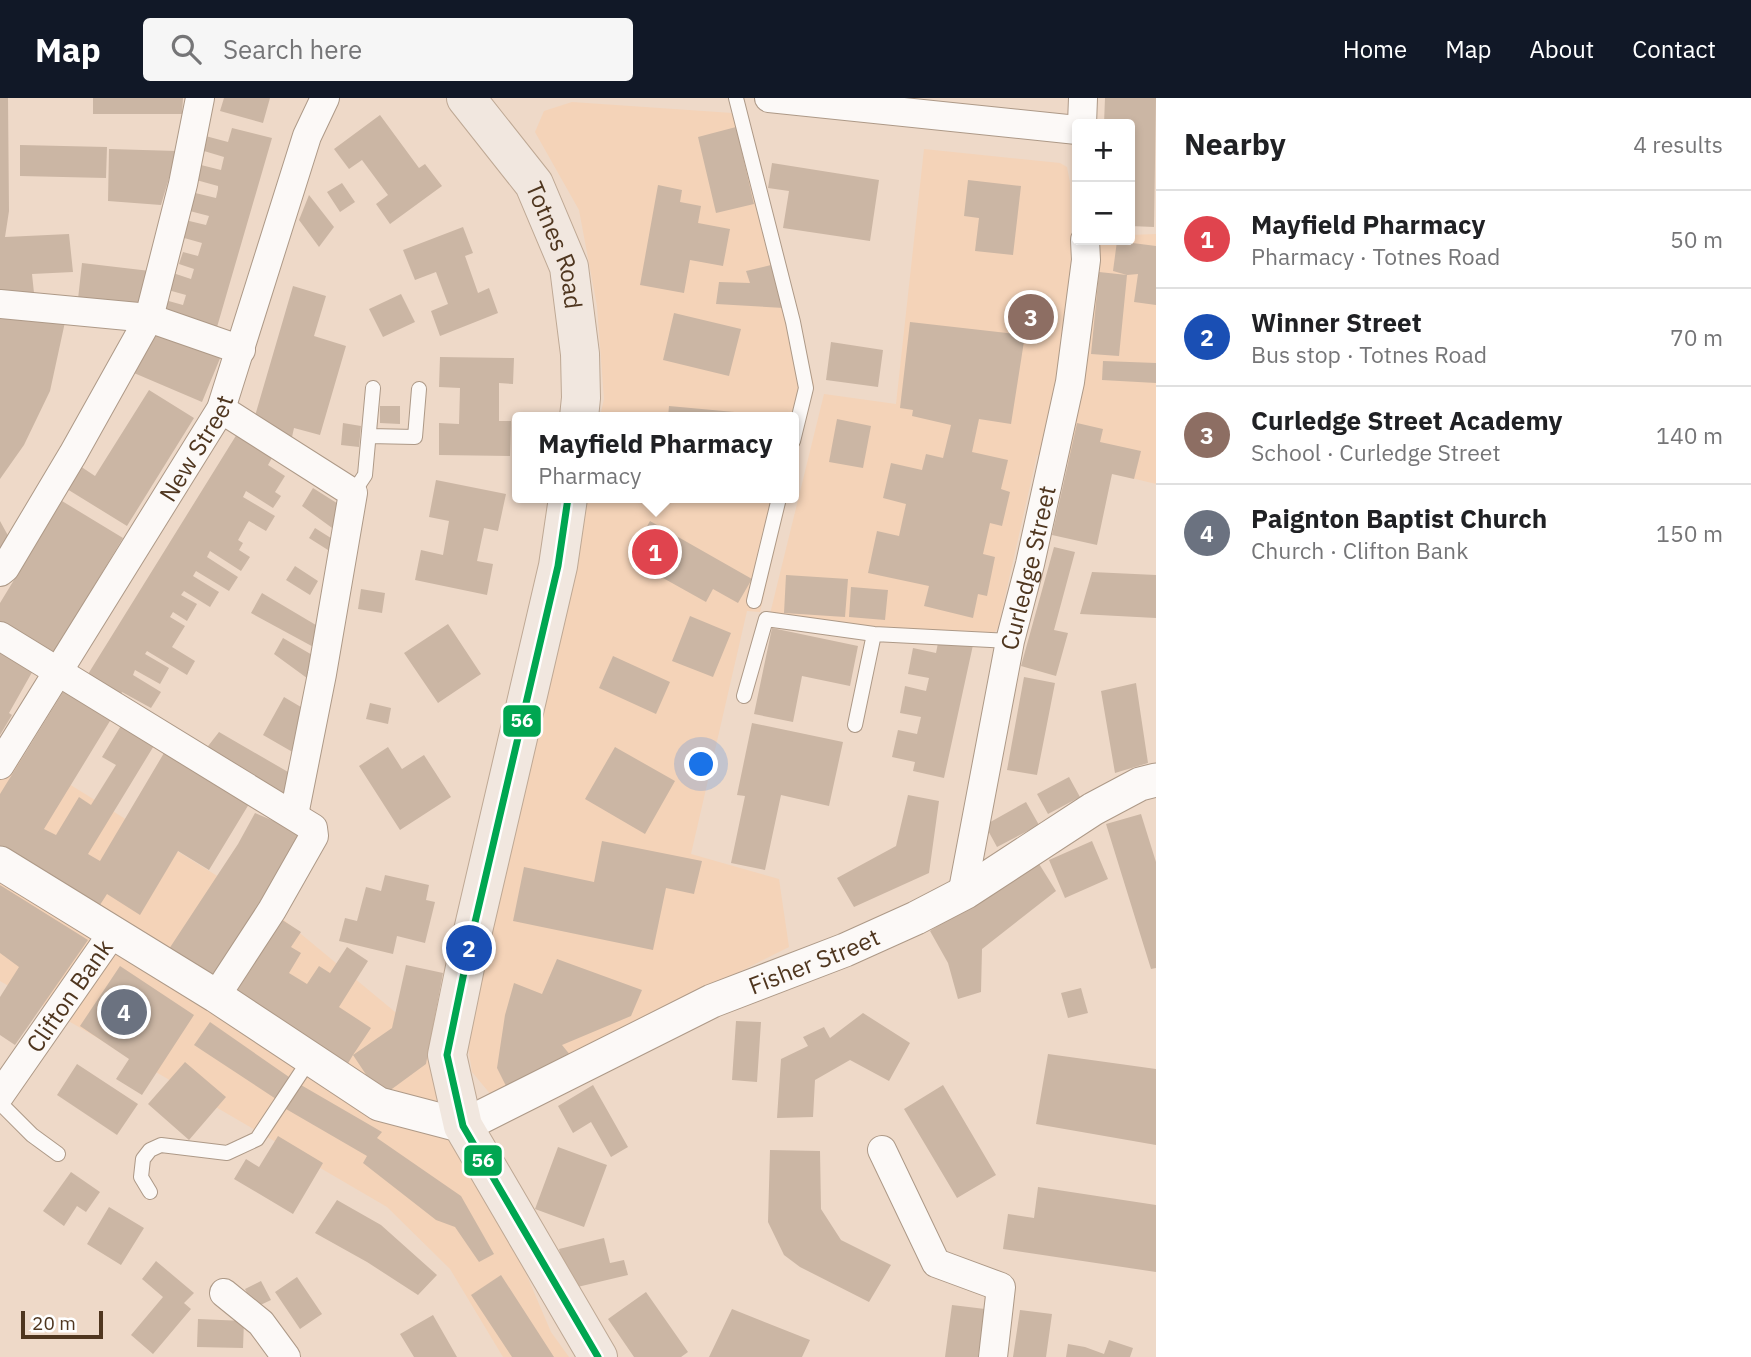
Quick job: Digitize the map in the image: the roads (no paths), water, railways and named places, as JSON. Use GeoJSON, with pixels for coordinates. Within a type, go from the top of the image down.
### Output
{"type":"FeatureCollection","features":[{"type":"Feature","properties":{"kind":"main road","name":"Totnes Road"},"geometry":{"type":"LineString","coordinates":[[467,98],[534,184],[569,267],[580,354],[580,412]]}},
{"type":"Feature","properties":{"kind":"main road"},"geometry":{"type":"LineString","coordinates":[[567,503],[558,566],[447,1055],[463,1126],[598,1357]]}},
{"type":"Feature","properties":{"kind":"street"},"geometry":{"type":"LineString","coordinates":[[0,572],[5,568],[73,454],[149,318],[183,184],[200,98]]}},
{"type":"Feature","properties":{"kind":"street","name":"New Street"},"geometry":{"type":"LineString","coordinates":[[0,765],[221,409],[307,136],[325,98]]}},
{"type":"Feature","properties":{"kind":"street"},"geometry":{"type":"LineString","coordinates":[[769,98],[1072,129]]}},
{"type":"Feature","properties":{"kind":"street"},"geometry":{"type":"LineString","coordinates":[[1082,119],[1083,98]]}},
{"type":"Feature","properties":{"kind":"street","name":"Curledge Street"},"geometry":{"type":"LineString","coordinates":[[962,895],[1010,641],[1030,564],[1070,382],[1086,260],[1085,245]]}},
{"type":"Feature","properties":{"kind":"street"},"geometry":{"type":"LineString","coordinates":[[0,304],[149,318],[241,350]]}},
{"type":"Feature","properties":{"kind":"street"},"geometry":{"type":"LineString","coordinates":[[221,409],[354,493],[294,816]]}},
{"type":"Feature","properties":{"kind":"street"},"geometry":{"type":"LineString","coordinates":[[0,636],[313,828],[314,836],[272,910],[215,996]]}},
{"type":"Feature","properties":{"kind":"street","name":"Fisher Street"},"geometry":{"type":"LineString","coordinates":[[463,1126],[712,1001],[845,950],[916,918],[962,895],[1093,809],[1140,784],[1156,780]]}},
{"type":"Feature","properties":{"kind":"street"},"geometry":{"type":"LineString","coordinates":[[0,863],[114,931],[379,1104],[463,1126]]}},
{"type":"Feature","properties":{"kind":"street","name":"Clifton Bank"},"geometry":{"type":"LineString","coordinates":[[0,1095],[114,931]]}},
{"type":"Feature","properties":{"kind":"street"},"geometry":{"type":"LineString","coordinates":[[882,1150],[936,1263],[1001,1287],[993,1357]]}},
{"type":"Feature","properties":{"kind":"street"},"geometry":{"type":"LineString","coordinates":[[224,1293],[261,1323],[286,1357]]}},
{"type":"Feature","properties":{"kind":"lane"},"geometry":{"type":"LineString","coordinates":[[736,98],[793,322],[806,388],[799,417]]}},
{"type":"Feature","properties":{"kind":"lane"},"geometry":{"type":"LineString","coordinates":[[354,493],[365,475],[373,388]]}},
{"type":"Feature","properties":{"kind":"lane"},"geometry":{"type":"LineString","coordinates":[[369,436],[415,437],[419,389]]}},
{"type":"Feature","properties":{"kind":"lane"},"geometry":{"type":"LineString","coordinates":[[754,601],[778,503]]}},
{"type":"Feature","properties":{"kind":"lane"},"geometry":{"type":"LineString","coordinates":[[744,696],[766,619],[874,634],[1010,641]]}},
{"type":"Feature","properties":{"kind":"lane"},"geometry":{"type":"LineString","coordinates":[[855,725],[874,634]]}},
{"type":"Feature","properties":{"kind":"lane"},"geometry":{"type":"LineString","coordinates":[[150,1192],[141,1177],[144,1159],[150,1150],[161,1145],[227,1153],[257,1139],[310,1059]]}},
{"type":"Feature","properties":{"kind":"lane"},"geometry":{"type":"LineString","coordinates":[[0,1102],[32,1135],[58,1154]]}},
{"type":"Feature","properties":{"kind":"place","name":"Curledge Street Academy"},"geometry":{"type":"Point","coordinates":[1031,317]}},
{"type":"Feature","properties":{"kind":"place","name":"Mayfield Pharmacy"},"geometry":{"type":"Point","coordinates":[655,552]}},
{"type":"Feature","properties":{"kind":"place","name":"Winner Street"},"geometry":{"type":"Point","coordinates":[469,948]}},
{"type":"Feature","properties":{"kind":"place","name":"Paignton Baptist Church"},"geometry":{"type":"Point","coordinates":[124,1012]}}]}
